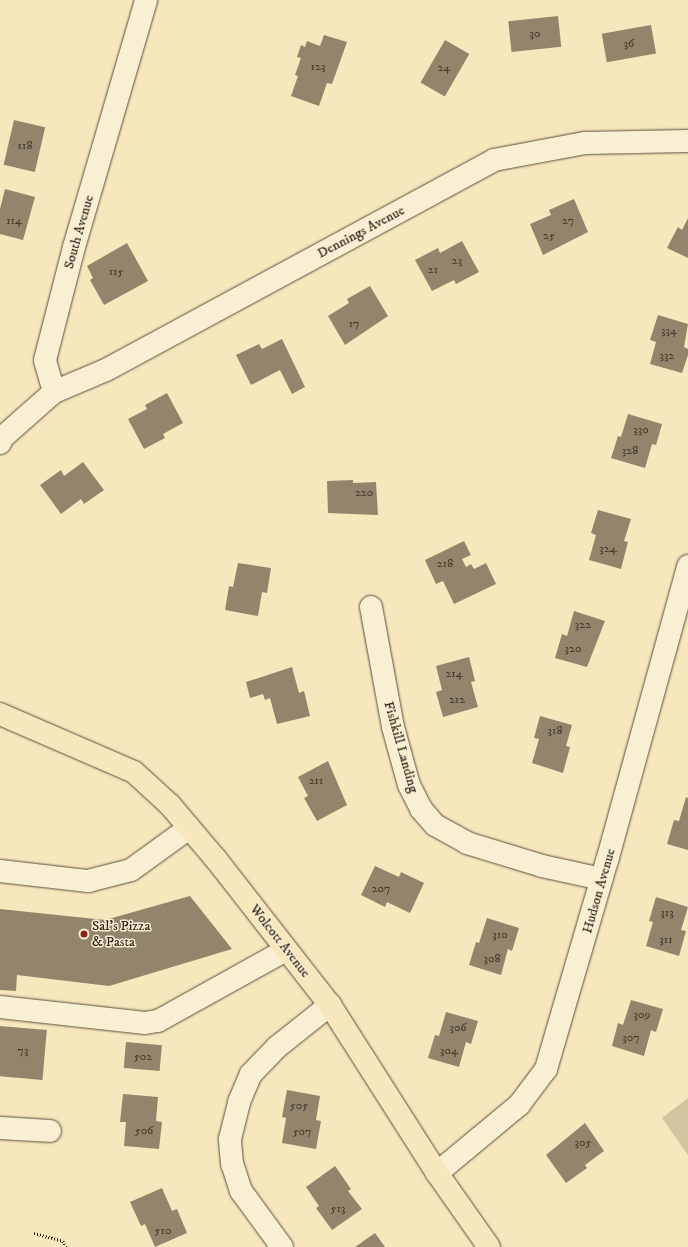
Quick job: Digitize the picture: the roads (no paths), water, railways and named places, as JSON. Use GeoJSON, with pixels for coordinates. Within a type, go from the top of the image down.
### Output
{"type":"FeatureCollection","features":[{"type":"Feature","properties":{"kind":"main road","name":"Wolcott Avenue"},"geometry":{"type":"LineString","coordinates":[[0,714],[134,772],[170,805],[330,1005],[437,1173],[489,1247]]}},
{"type":"Feature","properties":{"kind":"street","name":"South Avenue"},"geometry":{"type":"LineString","coordinates":[[54,392],[45,360],[74,248],[146,0]]}},
{"type":"Feature","properties":{"kind":"street","name":"Dennings Avenue"},"geometry":{"type":"LineString","coordinates":[[54,392],[106,370],[494,160],[585,143],[688,141]]}},
{"type":"Feature","properties":{"kind":"street"},"geometry":{"type":"LineString","coordinates":[[0,443],[9,432],[54,392]]}},
{"type":"Feature","properties":{"kind":"street","name":"Hudson Avenue"},"geometry":{"type":"LineString","coordinates":[[437,1173],[519,1105],[546,1069],[602,879],[688,566]]}},
{"type":"Feature","properties":{"kind":"street","name":"Fishkill Landing"},"geometry":{"type":"LineString","coordinates":[[371,607],[393,727],[409,785],[421,809],[435,825],[467,843],[542,866],[602,879]]}},
{"type":"Feature","properties":{"kind":"street"},"geometry":{"type":"LineString","coordinates":[[0,871],[88,881],[131,870],[189,828]]}},
{"type":"Feature","properties":{"kind":"street"},"geometry":{"type":"LineString","coordinates":[[0,1007],[145,1023],[158,1021],[286,950]]}},
{"type":"Feature","properties":{"kind":"street"},"geometry":{"type":"LineString","coordinates":[[282,1247],[241,1191],[232,1164],[230,1139],[239,1102],[251,1074],[277,1047],[330,1005]]}},
{"type":"Feature","properties":{"kind":"street"},"geometry":{"type":"LineString","coordinates":[[0,1128],[50,1131]]}},
{"type":"Feature","properties":{"kind":"place","name":"Sal’s Pizza & Pasta"},"geometry":{"type":"Point","coordinates":[84,934]}}]}
